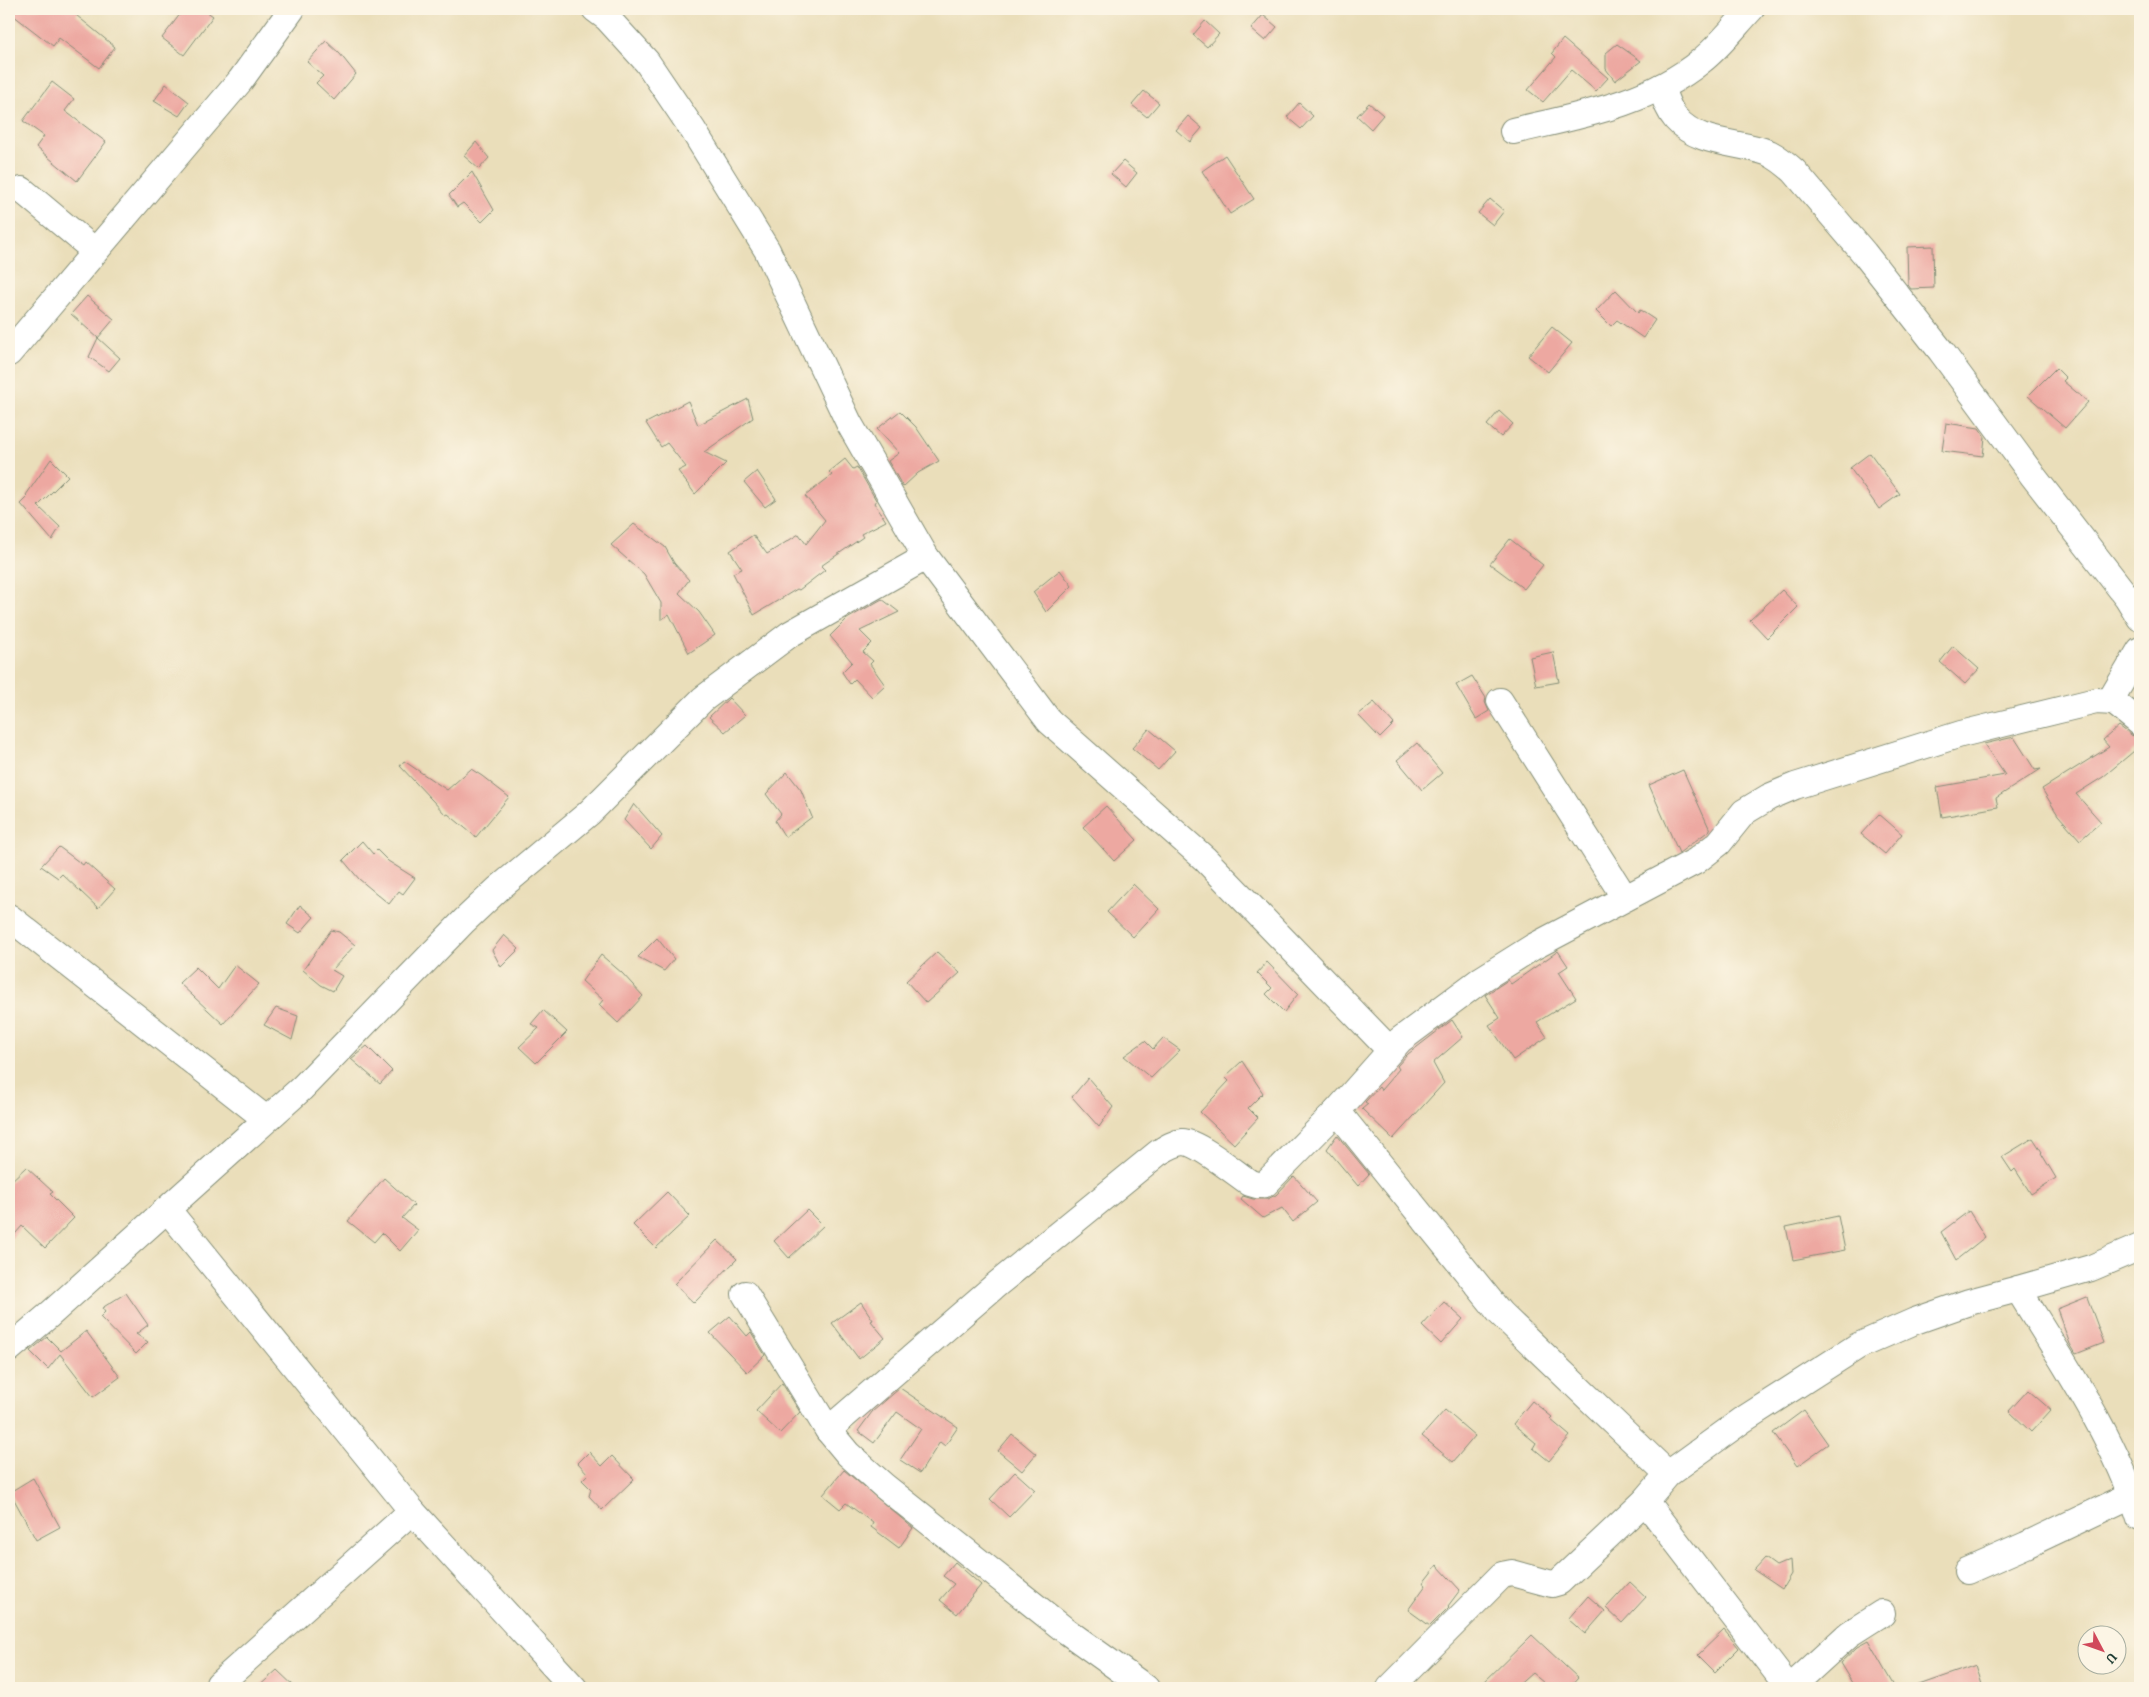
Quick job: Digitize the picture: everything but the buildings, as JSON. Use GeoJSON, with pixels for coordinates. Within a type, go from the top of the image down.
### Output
{"type":"FeatureCollection","features":[{"type":"Feature","properties":{"kind":"street"},"geometry":{"type":"LineString","coordinates":[[9,353],[240,81],[292,9]]}},
{"type":"Feature","properties":{"kind":"street"},"geometry":{"type":"LineString","coordinates":[[595,9],[607,18],[647,62],[692,130],[766,250],[849,423],[926,557],[1049,721],[1205,859],[1390,1050]]}},
{"type":"Feature","properties":{"kind":"street"},"geometry":{"type":"LineString","coordinates":[[1513,131],[1594,112],[1661,87],[1694,67],[1751,9]]}},
{"type":"Feature","properties":{"kind":"street"},"geometry":{"type":"LineString","coordinates":[[1661,87],[1668,107],[1675,118],[1687,129],[1706,138],[1768,153],[1782,160],[1794,171],[1864,253],[1935,343],[2033,476],[2127,597],[2140,618]]}},
{"type":"Feature","properties":{"kind":"street"},"geometry":{"type":"LineString","coordinates":[[22,190],[95,251]]}},
{"type":"Feature","properties":{"kind":"street"},"geometry":{"type":"LineString","coordinates":[[9,1349],[302,1088],[464,921],[498,889],[589,813],[703,699],[790,634],[926,557]]}},
{"type":"Feature","properties":{"kind":"street"},"geometry":{"type":"LineString","coordinates":[[2110,701],[2140,650]]}},
{"type":"Feature","properties":{"kind":"street"},"geometry":{"type":"LineString","coordinates":[[1500,701],[1625,898]]}},
{"type":"Feature","properties":{"kind":"street"},"geometry":{"type":"LineString","coordinates":[[828,1430],[996,1285],[1172,1144],[1188,1143],[1250,1183],[1264,1184],[1337,1111],[1400,1040],[1482,979],[1533,947],[1696,860],[1719,843],[1744,812],[1769,797],[1795,786],[1961,734],[2074,705],[2110,701],[2120,706],[2140,723]]}},
{"type":"Feature","properties":{"kind":"street"},"geometry":{"type":"LineString","coordinates":[[9,917],[266,1119]]}},
{"type":"Feature","properties":{"kind":"street"},"geometry":{"type":"LineString","coordinates":[[1337,1111],[1500,1313],[1668,1474]]}},
{"type":"Feature","properties":{"kind":"street"},"geometry":{"type":"LineString","coordinates":[[167,1209],[412,1511],[574,1688]]}},
{"type":"Feature","properties":{"kind":"street"},"geometry":{"type":"LineString","coordinates":[[1390,1688],[1502,1575],[1512,1573],[1552,1584],[1558,1582],[1646,1501],[1668,1474],[1744,1419],[1858,1346],[1915,1321],[1969,1302],[2091,1268],[2140,1247]]}},
{"type":"Feature","properties":{"kind":"street"},"geometry":{"type":"LineString","coordinates":[[1967,1571],[2138,1501],[2076,1382],[2018,1289]]}},
{"type":"Feature","properties":{"kind":"street"},"geometry":{"type":"LineString","coordinates":[[746,1294],[773,1342],[828,1430],[848,1454],[884,1486],[1064,1630],[1146,1688]]}},
{"type":"Feature","properties":{"kind":"street"},"geometry":{"type":"LineString","coordinates":[[1646,1501],[1789,1688],[1849,1634],[1882,1613]]}},
{"type":"Feature","properties":{"kind":"street"},"geometry":{"type":"LineString","coordinates":[[219,1684],[412,1511]]}}]}
